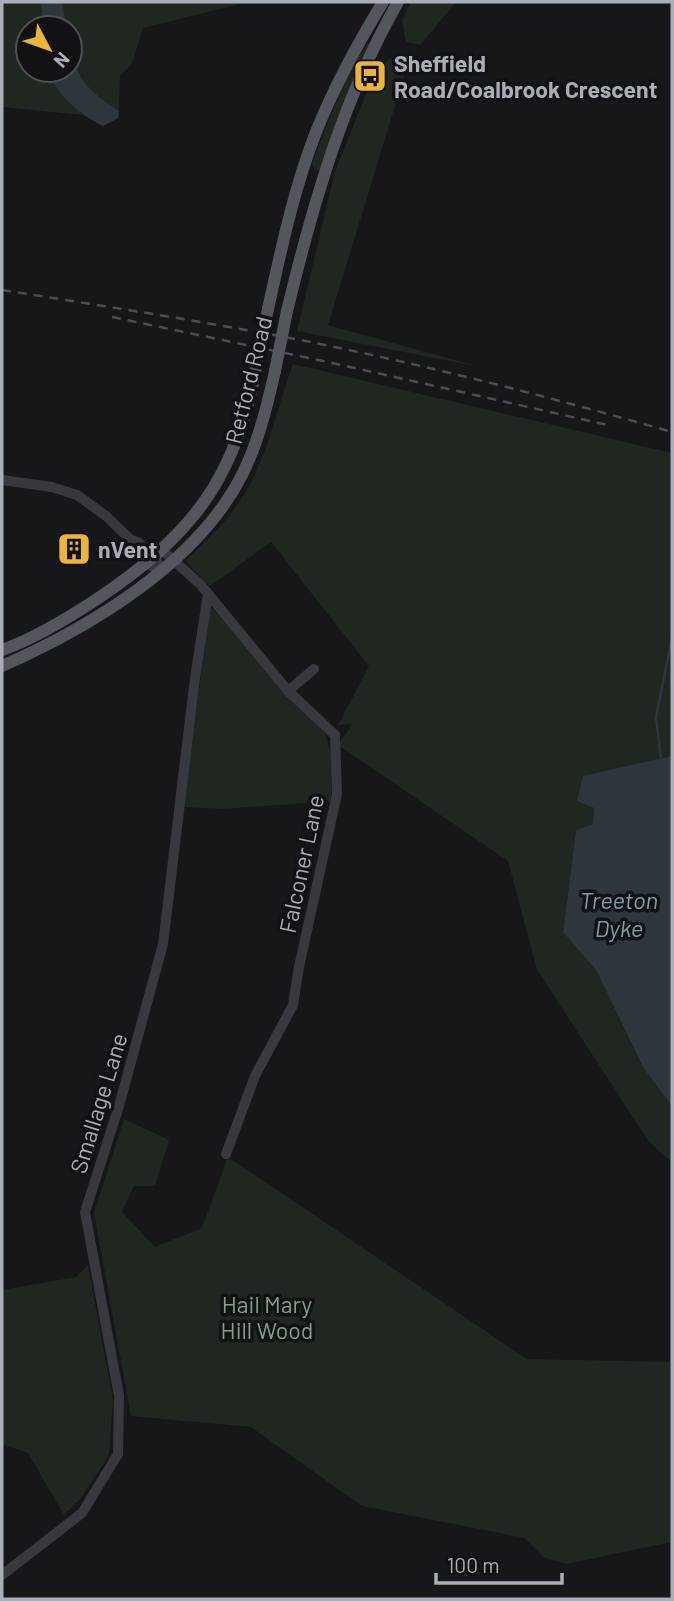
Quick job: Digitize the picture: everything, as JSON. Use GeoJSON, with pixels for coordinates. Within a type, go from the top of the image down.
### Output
{"type":"FeatureCollection","features":[{"type":"Feature","properties":{"kind":"main road","name":"Retford Road"},"geometry":{"type":"LineString","coordinates":[[2,650],[36,635],[74,613],[155,557],[193,518],[224,473],[243,423],[282,243],[316,131],[363,35],[383,2]]}},
{"type":"Feature","properties":{"kind":"main road","name":"Retford Road"},"geometry":{"type":"LineString","coordinates":[[2,666],[97,616],[161,570],[216,514],[238,482],[264,421],[287,312],[332,147],[398,2]]}},
{"type":"Feature","properties":{"kind":"street","name":"Falconer Lane"},"geometry":{"type":"LineString","coordinates":[[2,480],[52,486],[78,495],[106,516],[131,540],[132,548],[155,557],[173,560],[208,594],[288,691],[334,733],[337,794],[293,1005],[255,1076],[226,1154]]}},
{"type":"Feature","properties":{"kind":"street"},"geometry":{"type":"LineString","coordinates":[[155,557],[161,570]]}},
{"type":"Feature","properties":{"kind":"street","name":"Smallage Lane"},"geometry":{"type":"LineString","coordinates":[[2,1575],[82,1513],[118,1454],[119,1396],[85,1212],[119,1106],[163,944],[195,678],[208,594]]}},
{"type":"Feature","properties":{"kind":"street"},"geometry":{"type":"LineString","coordinates":[[288,691],[314,669]]}},
{"type":"Feature","properties":{"kind":"green space"},"geometry":{"type":"Polygon","coordinates":[[[2,2],[248,2],[143,28],[132,63],[120,76],[118,118],[103,126],[82,115],[2,107],[2,2]]]}},
{"type":"Feature","properties":{"kind":"green space"},"geometry":{"type":"Polygon","coordinates":[[[411,2],[456,2],[420,45],[406,42],[402,20],[411,2]]]}},
{"type":"Feature","properties":{"kind":"green space"},"geometry":{"type":"Polygon","coordinates":[[[370,42],[320,170],[315,171],[312,164],[338,99],[355,62],[370,42]]]}},
{"type":"Feature","properties":{"kind":"green space"},"geometry":{"type":"Polygon","coordinates":[[[397,55],[409,60],[328,325],[480,367],[297,331],[335,171],[377,67],[397,55]]]}},
{"type":"Feature","properties":{"kind":"green space"},"geometry":{"type":"Polygon","coordinates":[[[293,364],[672,453],[672,756],[583,777],[594,808],[593,825],[576,830],[563,931],[596,970],[644,1069],[672,1106],[672,1162],[650,1143],[537,970],[508,861],[338,745],[353,724],[338,725],[369,666],[271,542],[210,586],[185,561],[224,522],[252,481],[266,448],[293,364]]]}},
{"type":"Feature","properties":{"kind":"green space"},"geometry":{"type":"Polygon","coordinates":[[[210,609],[223,620],[285,695],[325,733],[331,754],[331,801],[224,809],[183,807],[210,609]]]}},
{"type":"Feature","properties":{"kind":"green space","name":"Hail Mary Hill Wood"},"geometry":{"type":"Polygon","coordinates":[[[124,1119],[169,1140],[155,1186],[134,1186],[122,1212],[155,1247],[202,1228],[228,1157],[527,1359],[672,1362],[672,1542],[566,1564],[543,1557],[525,1538],[362,1506],[251,1427],[131,1416],[94,1213],[124,1119]]]}},
{"type":"Feature","properties":{"kind":"green space"},"geometry":{"type":"Polygon","coordinates":[[[88,1265],[113,1400],[109,1455],[81,1498],[64,1515],[28,1453],[2,1444],[2,1290],[76,1277],[88,1265]]]}},
{"type":"Feature","properties":{"kind":"water"},"geometry":{"type":"Polygon","coordinates":[[[41,2],[62,2],[64,14],[42,14],[41,2]]]}},
{"type":"Feature","properties":{"kind":"water"},"geometry":{"type":"Polygon","coordinates":[[[84,81],[101,99],[119,111],[118,118],[103,126],[77,109],[55,84],[84,84],[84,81]]]}},
{"type":"Feature","properties":{"kind":"water","name":"Treeton Dyke"},"geometry":{"type":"Polygon","coordinates":[[[672,756],[672,1106],[644,1069],[596,970],[563,932],[576,830],[593,824],[594,808],[577,801],[583,776],[672,756]]]}},
{"type":"Feature","properties":{"kind":"waterway"},"geometry":{"type":"LineString","coordinates":[[661,758],[656,717],[672,639]]}},
{"type":"Feature","properties":{"kind":"railway"},"geometry":{"type":"LineString","coordinates":[[2,290],[218,325],[386,358],[672,432]]}},
{"type":"Feature","properties":{"kind":"railway"},"geometry":{"type":"LineString","coordinates":[[112,317],[608,425]]}},
{"type":"Feature","properties":{"kind":"place","name":"Sheffield Road/Coalbrook Crescent"},"geometry":{"type":"Point","coordinates":[370,76]}},
{"type":"Feature","properties":{"kind":"place","name":"nVent"},"geometry":{"type":"Point","coordinates":[74,549]}}]}
